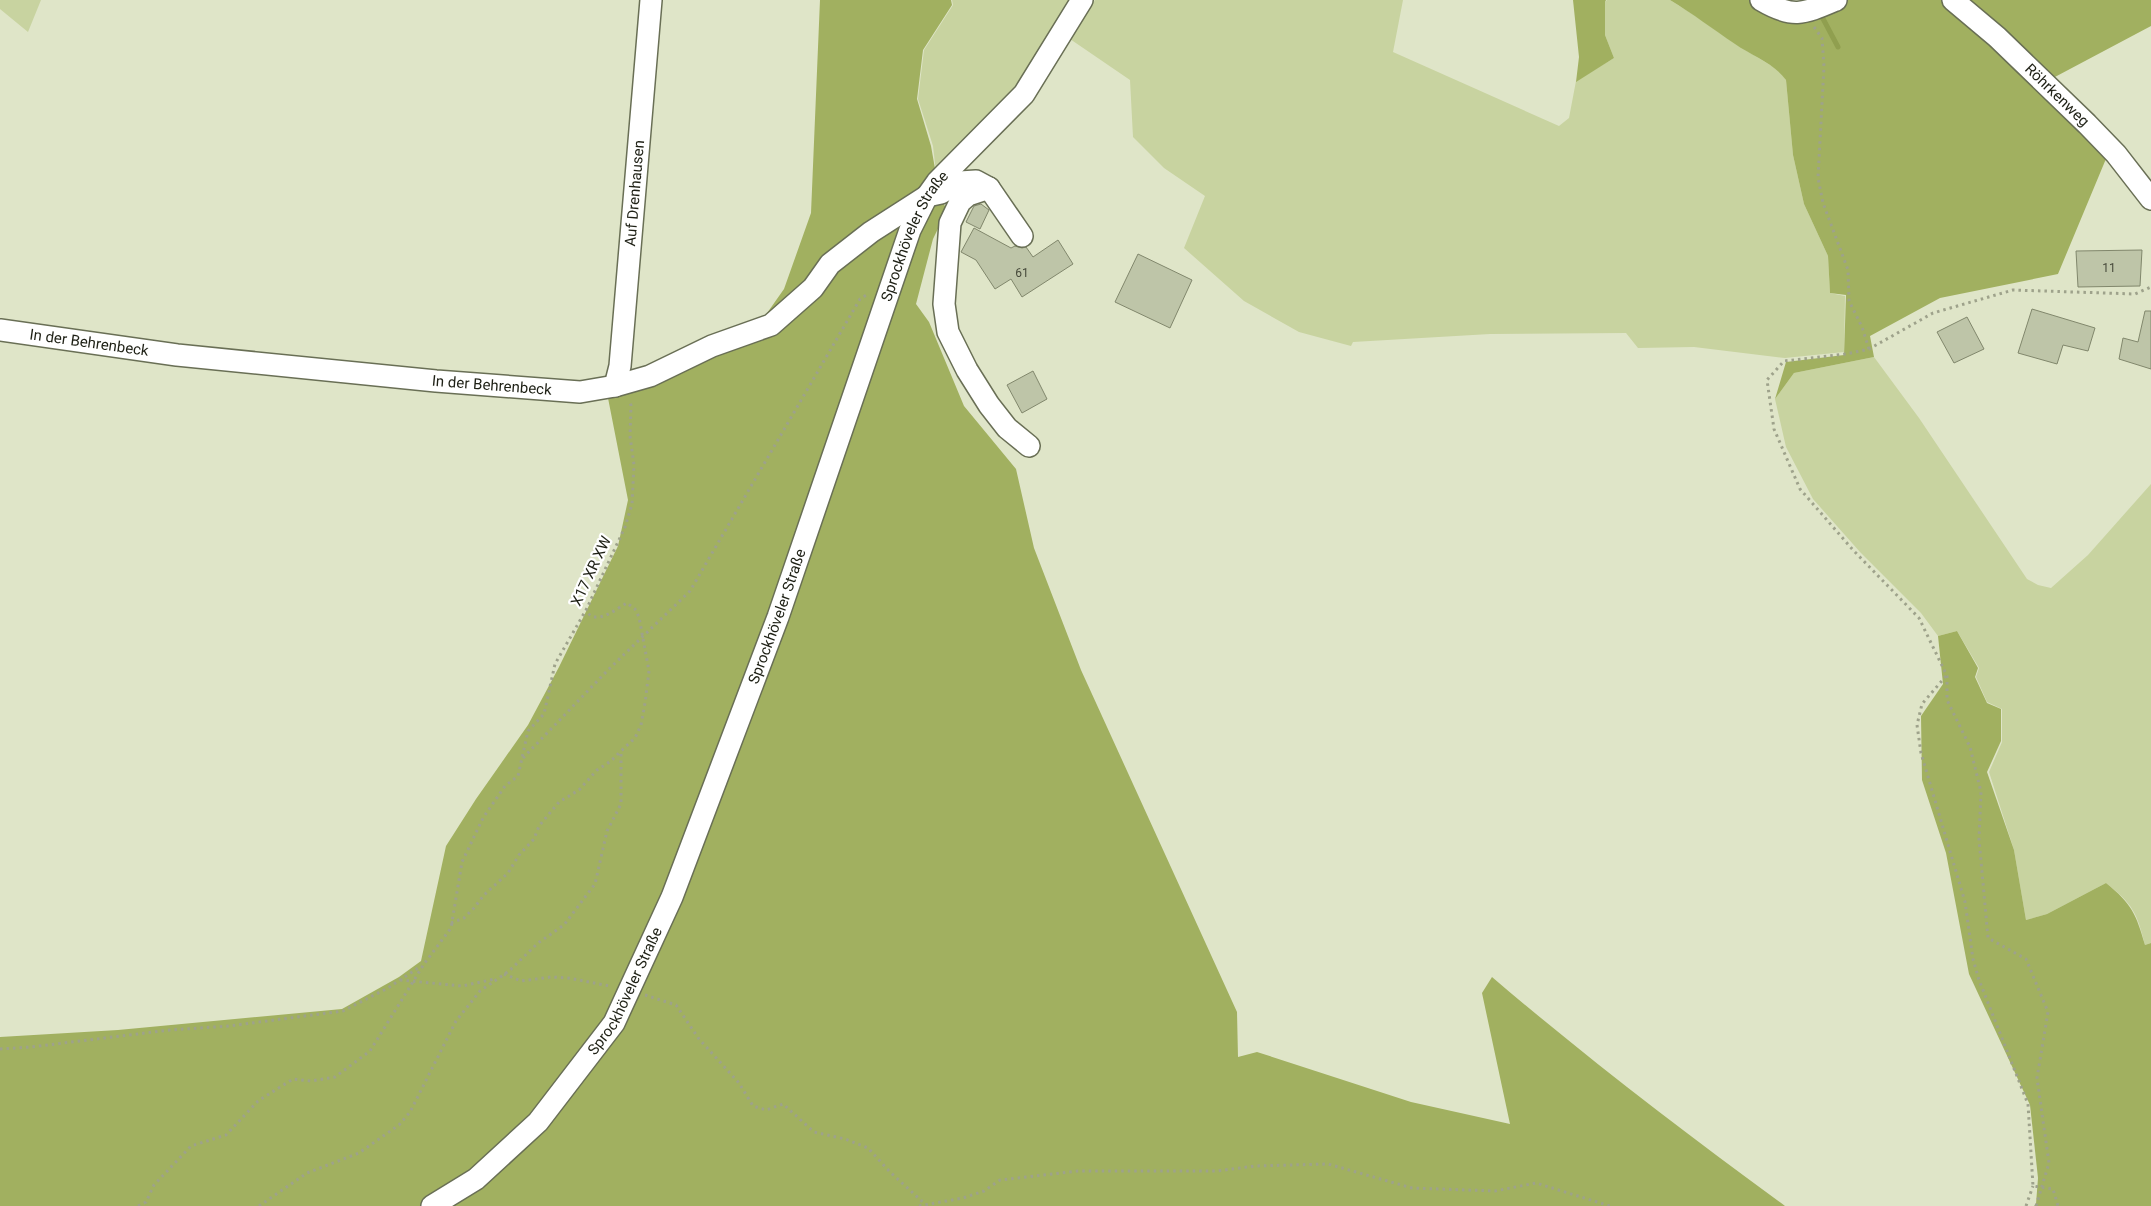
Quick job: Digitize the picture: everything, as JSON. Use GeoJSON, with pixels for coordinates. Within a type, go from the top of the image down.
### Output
{"type":"FeatureCollection","features":[{"type":"Feature","properties":{"kind":"street","name":"Auf Drenhausen"},"geometry":{"type":"LineString","coordinates":[[615,386],[620,366],[651,0]]}},
{"type":"Feature","properties":{"kind":"street","name":"Sprockhöveler Straße"},"geometry":{"type":"LineString","coordinates":[[432,1206],[476,1179],[538,1122],[614,1023],[672,897],[775,626],[910,230],[927,196],[937,182],[1024,94],[1082,0]]}},
{"type":"Feature","properties":{"kind":"street"},"geometry":{"type":"LineString","coordinates":[[1761,0],[1783,11],[1803,12],[1836,0]]}},
{"type":"Feature","properties":{"kind":"street","name":"Röhrkenweg"},"geometry":{"type":"LineString","coordinates":[[1953,0],[1997,37],[2088,124],[2116,154],[2151,199]]}},
{"type":"Feature","properties":{"kind":"street"},"geometry":{"type":"LineString","coordinates":[[927,196],[941,192],[960,182],[976,181],[989,188],[1022,236]]}},
{"type":"Feature","properties":{"kind":"street"},"geometry":{"type":"LineString","coordinates":[[989,188],[968,195],[960,202],[950,223],[944,304],[948,332],[966,370],[989,405],[1008,428],[1028,446]]}},
{"type":"Feature","properties":{"kind":"street","name":"In der Behrenbeck"},"geometry":{"type":"LineString","coordinates":[[0,330],[177,355],[436,381],[580,392],[615,386],[650,376],[712,346],[771,325],[812,288],[830,264],[871,232],[927,196]]}},
{"type":"Feature","properties":{"kind":"path"},"geometry":{"type":"LineString","coordinates":[[1803,12],[1822,38],[1824,66],[1818,178],[1823,203],[1848,270],[1849,302],[1862,327],[1869,350]]}},
{"type":"Feature","properties":{"kind":"path"},"geometry":{"type":"LineString","coordinates":[[138,1206],[146,1202],[154,1185],[191,1146],[226,1135],[258,1100],[293,1079],[311,1081],[335,1077],[370,1051],[412,982],[451,928],[462,862],[483,818],[505,786],[518,776],[522,758],[690,591],[860,299],[892,281]]}},
{"type":"Feature","properties":{"kind":"path"},"geometry":{"type":"LineString","coordinates":[[2036,1206],[2049,1163],[2038,1078],[2048,1012],[2026,959],[1988,938],[1979,839],[1981,792],[1970,747],[1947,700],[1947,676],[1919,618],[1853,550],[1800,489],[1774,429],[1767,380],[1784,361],[1869,350],[1933,313],[2013,290],[2135,294],[2151,287]]}},
{"type":"Feature","properties":{"kind":"path","name":"X17 XR XW"},"geometry":{"type":"LineString","coordinates":[[522,758],[528,731],[544,714],[555,664],[586,610],[625,528],[632,504],[634,465],[630,436],[631,405],[615,386]]}},
{"type":"Feature","properties":{"kind":"path"},"geometry":{"type":"LineString","coordinates":[[451,923],[464,918],[484,895],[508,873],[519,855],[534,839],[539,826],[559,802],[579,790],[597,770],[611,761],[635,738],[642,718],[650,671],[639,617],[635,609],[627,603],[605,616],[594,618],[586,610]]}},
{"type":"Feature","properties":{"kind":"path"},"geometry":{"type":"LineString","coordinates":[[1947,676],[1935,686],[1922,704],[1916,725],[1921,753],[1964,902],[1975,966],[2028,1104],[2033,1186],[2026,1206]]}},
{"type":"Feature","properties":{"kind":"path"},"geometry":{"type":"LineString","coordinates":[[259,1206],[307,1173],[359,1153],[399,1125],[410,1112],[456,1021],[480,991],[564,925],[595,884],[607,831],[621,804],[621,751]]}},
{"type":"Feature","properties":{"kind":"path"},"geometry":{"type":"LineString","coordinates":[[0,1049],[170,1030],[229,1026],[343,1011],[424,964]]}},
{"type":"Feature","properties":{"kind":"path"},"geometry":{"type":"LineString","coordinates":[[504,974],[521,981],[568,978],[628,990],[676,1005],[699,1039],[739,1083],[753,1106],[766,1110],[783,1104],[814,1132],[845,1139],[868,1148],[890,1172],[926,1204]]}},
{"type":"Feature","properties":{"kind":"path"},"geometry":{"type":"LineString","coordinates":[[399,980],[462,986],[498,978]]}},
{"type":"Feature","properties":{"kind":"path"},"geometry":{"type":"LineString","coordinates":[[919,1206],[964,1198],[984,1191],[1000,1180],[1078,1171],[1217,1171],[1255,1166],[1328,1164],[1412,1188],[1495,1191],[1536,1183],[1610,1206]]}},
{"type":"Feature","properties":{"kind":"path"},"geometry":{"type":"LineString","coordinates":[[2033,1186],[2052,1189],[2058,1206]]}},
{"type":"Feature","properties":{"kind":"green space"},"geometry":{"type":"Polygon","coordinates":[[[0,0],[41,0],[28,32],[0,9],[0,0]]]}},
{"type":"Feature","properties":{"kind":"green space"},"geometry":{"type":"Polygon","coordinates":[[[820,0],[951,0],[952,5],[923,50],[917,99],[931,146],[940,197],[947,210],[933,239],[916,304],[929,322],[964,406],[1016,469],[1034,548],[1081,670],[1237,1012],[1238,1057],[1257,1052],[1411,1102],[1510,1124],[1482,993],[1492,977],[1636,1094],[1785,1206],[0,1206],[0,1037],[118,1030],[342,1009],[399,977],[421,961],[446,846],[476,799],[528,725],[559,667],[618,546],[628,500],[608,398],[753,333],[784,289],[811,213],[820,0]]]}},
{"type":"Feature","properties":{"kind":"green space"},"geometry":{"type":"Polygon","coordinates":[[[952,0],[1072,0],[1017,87],[936,172],[933,146],[918,99],[924,50],[953,5],[952,0]]]}},
{"type":"Feature","properties":{"kind":"green space"},"geometry":{"type":"Polygon","coordinates":[[[1095,0],[1403,0],[1393,52],[1559,126],[1569,118],[1576,81],[1614,58],[1605,35],[1605,2],[1607,0],[1670,0],[1780,71],[1786,80],[1793,155],[1804,204],[1828,256],[1830,293],[1845,296],[1844,352],[1785,358],[1694,347],[1638,348],[1626,333],[1490,334],[1353,342],[1351,346],[1299,332],[1244,301],[1184,248],[1205,196],[1164,168],[1133,137],[1130,80],[1070,39],[1095,0]]]}},
{"type":"Feature","properties":{"kind":"green space"},"geometry":{"type":"Polygon","coordinates":[[[1573,0],[1606,0],[1605,35],[1614,58],[1576,82],[1579,57],[1573,0]]]}},
{"type":"Feature","properties":{"kind":"green space"},"geometry":{"type":"Polygon","coordinates":[[[1670,0],[1753,0],[1777,12],[1842,0],[1948,0],[2108,154],[2058,274],[1940,298],[1870,336],[1874,357],[1794,373],[1775,399],[1786,362],[1844,355],[1846,295],[1830,293],[1828,256],[1804,204],[1793,155],[1786,80],[1769,64],[1670,0]]]}},
{"type":"Feature","properties":{"kind":"green space"},"geometry":{"type":"Polygon","coordinates":[[[1966,0],[2151,0],[2151,26],[2053,78],[1966,0]]]}},
{"type":"Feature","properties":{"kind":"green space"},"geometry":{"type":"Polygon","coordinates":[[[1874,357],[1919,418],[2027,579],[2038,585],[2051,588],[2088,555],[2151,484],[2151,943],[2145,945],[2133,910],[2106,883],[2047,914],[2026,920],[2014,850],[1989,772],[2002,742],[2002,709],[1987,702],[1976,677],[1979,668],[1957,631],[1938,636],[1921,613],[1860,552],[1813,499],[1786,447],[1775,399],[1794,373],[1874,357]]]}},
{"type":"Feature","properties":{"kind":"green space"},"geometry":{"type":"Polygon","coordinates":[[[1957,631],[1978,668],[1975,677],[1987,703],[2001,709],[2001,741],[1987,772],[2014,850],[2026,920],[2047,914],[2106,883],[2122,897],[2132,910],[2145,945],[2151,943],[2151,1206],[2034,1206],[2036,1204],[2038,1178],[2030,1105],[1969,974],[1946,853],[1922,780],[1921,716],[1943,684],[1938,636],[1957,631]]]}},
{"type":"Feature","properties":{"kind":"building"},"geometry":{"type":"Polygon","coordinates":[[[981,204],[989,210],[980,229],[966,222],[974,206],[981,204]]]}},
{"type":"Feature","properties":{"kind":"building"},"geometry":{"type":"Polygon","coordinates":[[[974,228],[1011,248],[1015,246],[1026,247],[1033,257],[1058,240],[1073,264],[1022,297],[1011,279],[995,289],[976,260],[961,252],[974,228]]]}},
{"type":"Feature","properties":{"kind":"building"},"geometry":{"type":"Polygon","coordinates":[[[2142,250],[2140,286],[2078,287],[2076,251],[2142,250]]]}},
{"type":"Feature","properties":{"kind":"building"},"geometry":{"type":"Polygon","coordinates":[[[1138,254],[1192,280],[1170,328],[1115,302],[1138,254]]]}},
{"type":"Feature","properties":{"kind":"building"},"geometry":{"type":"Polygon","coordinates":[[[2032,309],[2095,328],[2088,351],[2063,345],[2057,364],[2018,353],[2032,309]]]}},
{"type":"Feature","properties":{"kind":"building"},"geometry":{"type":"Polygon","coordinates":[[[2145,311],[2151,311],[2151,369],[2119,359],[2123,338],[2138,342],[2145,311]]]}},
{"type":"Feature","properties":{"kind":"building"},"geometry":{"type":"Polygon","coordinates":[[[1967,317],[1984,349],[1954,363],[1937,332],[1967,317]]]}},
{"type":"Feature","properties":{"kind":"building"},"geometry":{"type":"Polygon","coordinates":[[[1033,371],[1047,399],[1022,413],[1007,385],[1033,371]]]}},
{"type":"Feature","properties":{"kind":"waterway"},"geometry":{"type":"LineString","coordinates":[[1820,13],[1838,47]]}}]}
